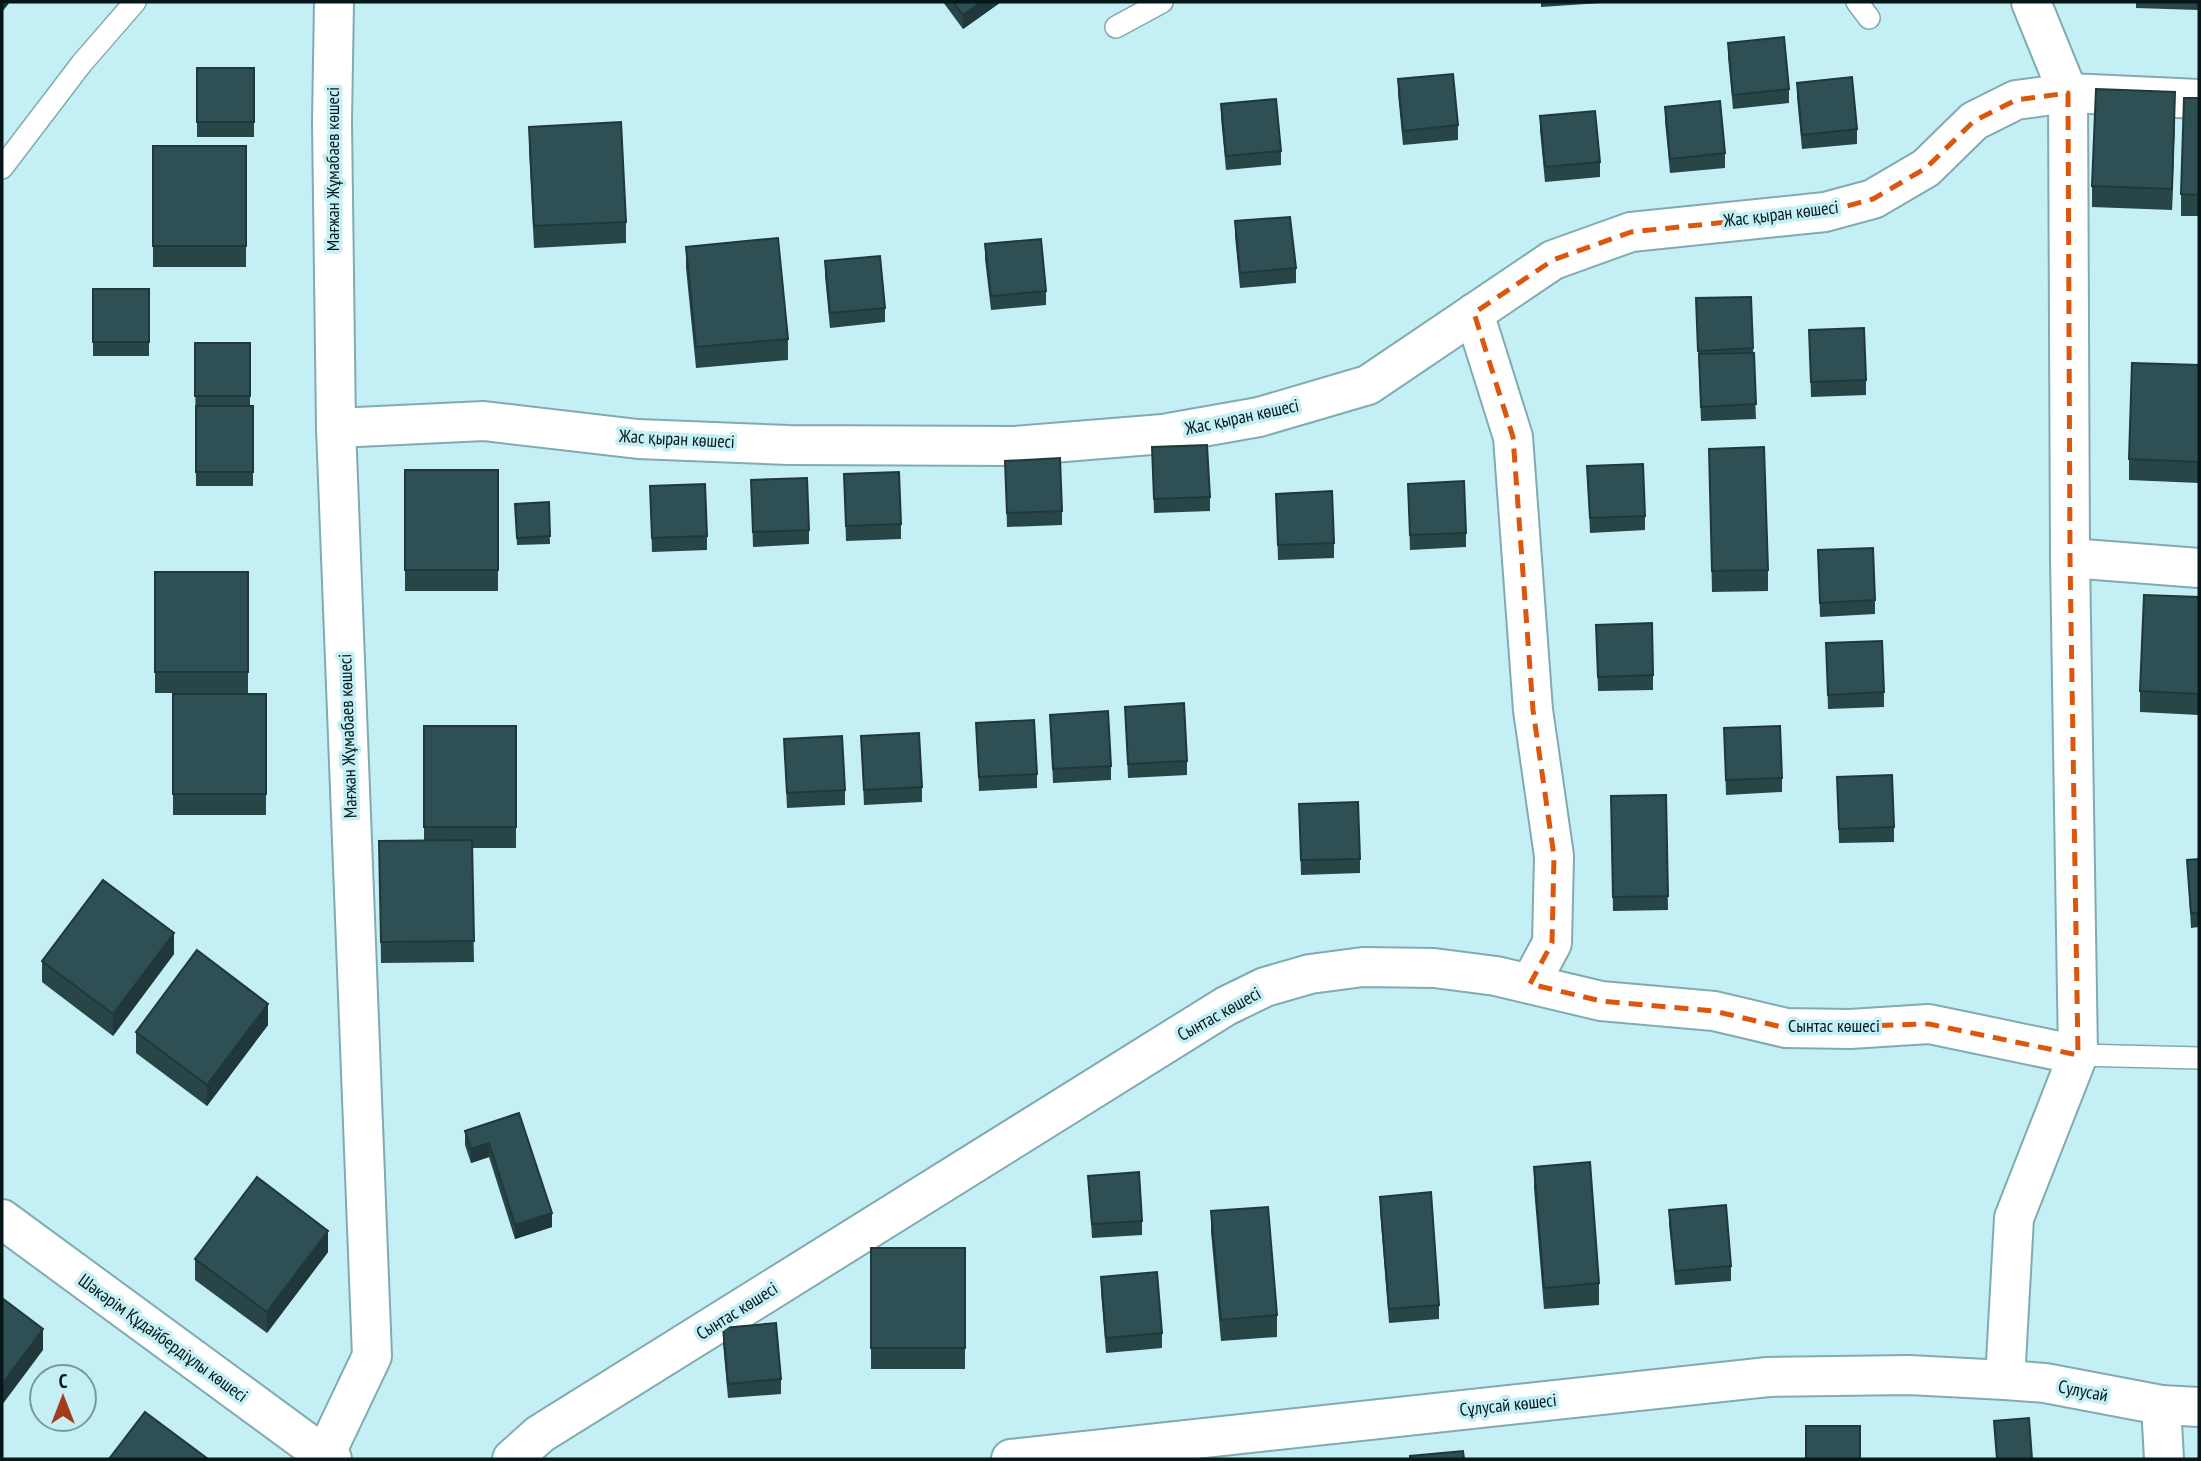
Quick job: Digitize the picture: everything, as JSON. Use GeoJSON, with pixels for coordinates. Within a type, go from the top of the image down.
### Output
{"type":"FeatureCollection","features":[{"type":"Feature","properties":{"kind":"street","name":"Мағжан Жұмабаев көшесі"},"geometry":{"type":"LineString","coordinates":[[326,1458],[372,1356],[336,428],[332,121],[334,2]]}},
{"type":"Feature","properties":{"kind":"street"},"geometry":{"type":"LineString","coordinates":[[2006,1380],[2014,1218],[2078,1055],[2070,558],[2068,93],[2031,2]]}},
{"type":"Feature","properties":{"kind":"street","name":"Жас қыран көшесі"},"geometry":{"type":"LineString","coordinates":[[336,428],[484,421],[638,439],[789,444],[1015,446],[1163,434],[1259,417],[1368,385],[1553,260],[1631,232],[1825,212],[1873,199],[1926,167],[1974,121],[2016,100],[2068,93],[2199,99]]}},
{"type":"Feature","properties":{"kind":"street"},"geometry":{"type":"LineString","coordinates":[[1474,313],[1513,437],[1533,710],[1554,856],[1552,943],[1530,984]]}},
{"type":"Feature","properties":{"kind":"street"},"geometry":{"type":"LineString","coordinates":[[2070,558],[2199,568]]}},
{"type":"Feature","properties":{"kind":"street","name":"Сынтас көшесі"},"geometry":{"type":"LineString","coordinates":[[512,1459],[540,1434],[1226,1006],[1265,988],[1310,974],[1363,967],[1434,968],[1496,976],[1601,1001],[1714,1011],[1786,1028],[1850,1029],[1929,1024],[2078,1055]]}},
{"type":"Feature","properties":{"kind":"street","name":"Шәкәрім Құдайбердіұлы көшесі"},"geometry":{"type":"LineString","coordinates":[[2,1219],[326,1458]]}},
{"type":"Feature","properties":{"kind":"street","name":"Сұлусай көшесі"},"geometry":{"type":"LineString","coordinates":[[1012,1459],[1768,1377],[1909,1375],[2006,1380]]}},
{"type":"Feature","properties":{"kind":"street","name":"Сулусай"},"geometry":{"type":"LineString","coordinates":[[2006,1380],[2045,1383],[2161,1405],[2199,1407]]}},
{"type":"Feature","properties":{"kind":"street"},"geometry":{"type":"LineString","coordinates":[[2161,1405],[2164,1459]]}},
{"type":"Feature","properties":{"kind":"lane"},"geometry":{"type":"LineString","coordinates":[[2,168],[82,63],[135,2]]}},
{"type":"Feature","properties":{"kind":"lane"},"geometry":{"type":"LineString","coordinates":[[1116,27],[1162,2]]}},
{"type":"Feature","properties":{"kind":"lane"},"geometry":{"type":"LineString","coordinates":[[2078,1055],[2199,1058]]}},
{"type":"Feature","properties":{"kind":"highlighted area"},"geometry":{"type":"Polygon","coordinates":[[[2068,93],[2070,558],[2078,1055],[1929,1024],[1786,1028],[1714,1011],[1601,1001],[1530,984],[1552,943],[1554,856],[1533,710],[1513,437],[1474,313],[1553,260],[1631,232],[1825,212],[1873,199],[1926,168],[1974,121],[2016,100],[2068,93]]]}},
{"type":"Feature","properties":{"kind":"building"},"geometry":{"type":"Polygon","coordinates":[[[953,2],[981,2],[963,15],[953,2]]]}},
{"type":"Feature","properties":{"kind":"building"},"geometry":{"type":"Polygon","coordinates":[[[1784,37],[1789,89],[1733,95],[1728,43],[1784,37]]]}},
{"type":"Feature","properties":{"kind":"building"},"geometry":{"type":"Polygon","coordinates":[[[197,68],[254,68],[254,122],[197,122],[197,68]]]}},
{"type":"Feature","properties":{"kind":"building"},"geometry":{"type":"Polygon","coordinates":[[[1453,74],[1458,125],[1403,131],[1398,79],[1453,74]]]}},
{"type":"Feature","properties":{"kind":"building"},"geometry":{"type":"Polygon","coordinates":[[[1852,77],[1857,129],[1802,135],[1797,83],[1852,77]]]}},
{"type":"Feature","properties":{"kind":"building"},"geometry":{"type":"Polygon","coordinates":[[[2096,89],[2175,92],[2172,189],[2092,186],[2096,89]]]}},
{"type":"Feature","properties":{"kind":"building"},"geometry":{"type":"Polygon","coordinates":[[[2184,98],[2199,98],[2199,195],[2181,194],[2184,98]]]}},
{"type":"Feature","properties":{"kind":"building"},"geometry":{"type":"Polygon","coordinates":[[[1276,99],[1281,151],[1226,156],[1221,104],[1276,99]]]}},
{"type":"Feature","properties":{"kind":"building"},"geometry":{"type":"Polygon","coordinates":[[[1720,101],[1725,153],[1670,159],[1665,107],[1720,101]]]}},
{"type":"Feature","properties":{"kind":"building"},"geometry":{"type":"Polygon","coordinates":[[[1595,111],[1600,162],[1545,167],[1540,116],[1595,111]]]}},
{"type":"Feature","properties":{"kind":"building"},"geometry":{"type":"Polygon","coordinates":[[[621,122],[626,222],[534,226],[529,127],[621,122]]]}},
{"type":"Feature","properties":{"kind":"building"},"geometry":{"type":"Polygon","coordinates":[[[153,146],[246,146],[246,246],[153,246],[153,146]]]}},
{"type":"Feature","properties":{"kind":"building"},"geometry":{"type":"Polygon","coordinates":[[[1290,217],[1296,268],[1240,273],[1235,221],[1290,217]]]}},
{"type":"Feature","properties":{"kind":"building"},"geometry":{"type":"Polygon","coordinates":[[[778,238],[788,339],[696,347],[686,247],[778,238]]]}},
{"type":"Feature","properties":{"kind":"building"},"geometry":{"type":"Polygon","coordinates":[[[1041,239],[1046,291],[991,296],[985,244],[1041,239]]]}},
{"type":"Feature","properties":{"kind":"building"},"geometry":{"type":"Polygon","coordinates":[[[880,256],[885,308],[830,313],[825,261],[880,256]]]}},
{"type":"Feature","properties":{"kind":"building"},"geometry":{"type":"Polygon","coordinates":[[[93,289],[149,289],[149,342],[93,342],[93,289]]]}},
{"type":"Feature","properties":{"kind":"building"},"geometry":{"type":"Polygon","coordinates":[[[1751,297],[1753,348],[1698,351],[1696,298],[1751,297]]]}},
{"type":"Feature","properties":{"kind":"building"},"geometry":{"type":"Polygon","coordinates":[[[1864,328],[1866,380],[1811,382],[1809,330],[1864,328]]]}},
{"type":"Feature","properties":{"kind":"building"},"geometry":{"type":"Polygon","coordinates":[[[195,343],[250,343],[250,396],[195,396],[195,343]]]}},
{"type":"Feature","properties":{"kind":"building"},"geometry":{"type":"Polygon","coordinates":[[[1754,353],[1756,404],[1701,407],[1699,354],[1754,353]]]}},
{"type":"Feature","properties":{"kind":"building"},"geometry":{"type":"Polygon","coordinates":[[[2132,363],[2199,365],[2199,462],[2129,459],[2132,363]]]}},
{"type":"Feature","properties":{"kind":"building"},"geometry":{"type":"Polygon","coordinates":[[[196,406],[253,406],[253,472],[196,472],[196,406]]]}},
{"type":"Feature","properties":{"kind":"building"},"geometry":{"type":"Polygon","coordinates":[[[1207,445],[1210,497],[1154,499],[1152,447],[1207,445]]]}},
{"type":"Feature","properties":{"kind":"building"},"geometry":{"type":"Polygon","coordinates":[[[1764,447],[1768,570],[1712,571],[1709,449],[1764,447]]]}},
{"type":"Feature","properties":{"kind":"building"},"geometry":{"type":"Polygon","coordinates":[[[1060,458],[1062,511],[1007,513],[1005,461],[1060,458]]]}},
{"type":"Feature","properties":{"kind":"building"},"geometry":{"type":"Polygon","coordinates":[[[1643,464],[1645,516],[1590,518],[1587,466],[1643,464]]]}},
{"type":"Feature","properties":{"kind":"building"},"geometry":{"type":"Polygon","coordinates":[[[405,470],[498,470],[498,570],[405,570],[405,470]]]}},
{"type":"Feature","properties":{"kind":"building"},"geometry":{"type":"Polygon","coordinates":[[[899,472],[901,524],[846,526],[844,474],[899,472]]]}},
{"type":"Feature","properties":{"kind":"building"},"geometry":{"type":"Polygon","coordinates":[[[807,478],[809,530],[753,532],[751,480],[807,478]]]}},
{"type":"Feature","properties":{"kind":"building"},"geometry":{"type":"Polygon","coordinates":[[[1464,481],[1466,533],[1410,535],[1408,484],[1464,481]]]}},
{"type":"Feature","properties":{"kind":"building"},"geometry":{"type":"Polygon","coordinates":[[[705,484],[707,536],[652,538],[650,486],[705,484]]]}},
{"type":"Feature","properties":{"kind":"building"},"geometry":{"type":"Polygon","coordinates":[[[1332,491],[1334,543],[1278,545],[1276,494],[1332,491]]]}},
{"type":"Feature","properties":{"kind":"building"},"geometry":{"type":"Polygon","coordinates":[[[549,502],[550,536],[517,538],[515,504],[549,502]]]}},
{"type":"Feature","properties":{"kind":"building"},"geometry":{"type":"Polygon","coordinates":[[[1873,548],[1875,600],[1820,603],[1818,550],[1873,548]]]}},
{"type":"Feature","properties":{"kind":"building"},"geometry":{"type":"Polygon","coordinates":[[[155,572],[248,572],[248,672],[155,672],[155,572]]]}},
{"type":"Feature","properties":{"kind":"building"},"geometry":{"type":"Polygon","coordinates":[[[2144,595],[2199,597],[2199,694],[2140,691],[2144,595]]]}},
{"type":"Feature","properties":{"kind":"building"},"geometry":{"type":"Polygon","coordinates":[[[1652,623],[1653,675],[1598,677],[1596,625],[1652,623]]]}},
{"type":"Feature","properties":{"kind":"building"},"geometry":{"type":"Polygon","coordinates":[[[1882,641],[1884,692],[1828,695],[1826,643],[1882,641]]]}},
{"type":"Feature","properties":{"kind":"building"},"geometry":{"type":"Polygon","coordinates":[[[173,694],[266,694],[266,794],[173,794],[173,694]]]}},
{"type":"Feature","properties":{"kind":"building"},"geometry":{"type":"Polygon","coordinates":[[[1184,703],[1187,761],[1128,764],[1125,707],[1184,703]]]}},
{"type":"Feature","properties":{"kind":"building"},"geometry":{"type":"Polygon","coordinates":[[[1108,711],[1111,766],[1053,769],[1050,715],[1108,711]]]}},
{"type":"Feature","properties":{"kind":"building"},"geometry":{"type":"Polygon","coordinates":[[[1034,720],[1037,774],[979,777],[976,723],[1034,720]]]}},
{"type":"Feature","properties":{"kind":"building"},"geometry":{"type":"Polygon","coordinates":[[[424,726],[516,726],[516,827],[424,827],[424,726]]]}},
{"type":"Feature","properties":{"kind":"building"},"geometry":{"type":"Polygon","coordinates":[[[1780,726],[1782,778],[1726,780],[1724,728],[1780,726]]]}},
{"type":"Feature","properties":{"kind":"building"},"geometry":{"type":"Polygon","coordinates":[[[919,733],[922,787],[864,790],[861,736],[919,733]]]}},
{"type":"Feature","properties":{"kind":"building"},"geometry":{"type":"Polygon","coordinates":[[[842,736],[845,790],[787,793],[784,739],[842,736]]]}},
{"type":"Feature","properties":{"kind":"building"},"geometry":{"type":"Polygon","coordinates":[[[1892,775],[1894,827],[1839,829],[1837,777],[1892,775]]]}},
{"type":"Feature","properties":{"kind":"building"},"geometry":{"type":"Polygon","coordinates":[[[1666,795],[1668,896],[1613,897],[1611,796],[1666,795]]]}},
{"type":"Feature","properties":{"kind":"building"},"geometry":{"type":"Polygon","coordinates":[[[1358,802],[1360,859],[1301,860],[1299,804],[1358,802]]]}},
{"type":"Feature","properties":{"kind":"building"},"geometry":{"type":"Polygon","coordinates":[[[472,840],[474,941],[381,942],[379,841],[472,840]]]}},
{"type":"Feature","properties":{"kind":"building"},"geometry":{"type":"Polygon","coordinates":[[[2199,859],[2199,913],[2191,913],[2187,860],[2199,859]]]}},
{"type":"Feature","properties":{"kind":"building"},"geometry":{"type":"Polygon","coordinates":[[[103,880],[174,933],[113,1014],[42,961],[103,880]]]}},
{"type":"Feature","properties":{"kind":"building"},"geometry":{"type":"Polygon","coordinates":[[[197,950],[268,1004],[207,1085],[136,1032],[197,950]]]}},
{"type":"Feature","properties":{"kind":"building"},"geometry":{"type":"Polygon","coordinates":[[[519,1113],[552,1213],[515,1225],[489,1143],[471,1149],[465,1131],[519,1113]]]}},
{"type":"Feature","properties":{"kind":"building"},"geometry":{"type":"Polygon","coordinates":[[[1590,1162],[1599,1283],[1544,1288],[1534,1167],[1590,1162]]]}},
{"type":"Feature","properties":{"kind":"building"},"geometry":{"type":"Polygon","coordinates":[[[1139,1172],[1142,1221],[1092,1224],[1088,1176],[1139,1172]]]}},
{"type":"Feature","properties":{"kind":"building"},"geometry":{"type":"Polygon","coordinates":[[[257,1177],[328,1231],[267,1312],[195,1259],[257,1177]]]}},
{"type":"Feature","properties":{"kind":"building"},"geometry":{"type":"Polygon","coordinates":[[[1431,1192],[1439,1305],[1389,1309],[1380,1197],[1431,1192]]]}},
{"type":"Feature","properties":{"kind":"building"},"geometry":{"type":"Polygon","coordinates":[[[1726,1205],[1731,1266],[1675,1271],[1669,1210],[1726,1205]]]}},
{"type":"Feature","properties":{"kind":"building"},"geometry":{"type":"Polygon","coordinates":[[[1268,1207],[1277,1315],[1221,1320],[1211,1211],[1268,1207]]]}},
{"type":"Feature","properties":{"kind":"building"},"geometry":{"type":"Polygon","coordinates":[[[871,1248],[965,1248],[965,1348],[871,1348],[871,1248]]]}},
{"type":"Feature","properties":{"kind":"building"},"geometry":{"type":"Polygon","coordinates":[[[1157,1272],[1162,1333],[1106,1338],[1101,1277],[1157,1272]]]}},
{"type":"Feature","properties":{"kind":"building"},"geometry":{"type":"Polygon","coordinates":[[[2,1298],[43,1329],[2,1384],[2,1298]]]}},
{"type":"Feature","properties":{"kind":"building"},"geometry":{"type":"Polygon","coordinates":[[[776,1323],[781,1379],[728,1384],[723,1328],[776,1323]]]}},
{"type":"Feature","properties":{"kind":"building"},"geometry":{"type":"Polygon","coordinates":[[[145,1412],[208,1459],[109,1459],[145,1412]]]}},
{"type":"Feature","properties":{"kind":"building"},"geometry":{"type":"Polygon","coordinates":[[[2029,1418],[2032,1459],[1997,1459],[1994,1421],[2029,1418]]]}},
{"type":"Feature","properties":{"kind":"building"},"geometry":{"type":"Polygon","coordinates":[[[1806,1426],[1860,1426],[1860,1459],[1806,1459],[1806,1426]]]}},
{"type":"Feature","properties":{"kind":"building"},"geometry":{"type":"Polygon","coordinates":[[[1463,1451],[1464,1459],[1410,1459],[1410,1456],[1463,1451]]]}}]}
